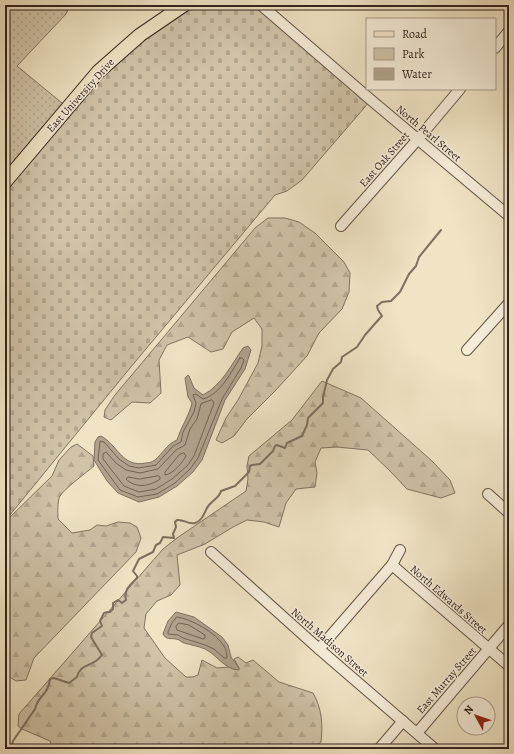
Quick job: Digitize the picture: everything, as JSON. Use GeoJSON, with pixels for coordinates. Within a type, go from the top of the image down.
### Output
{"type":"FeatureCollection","features":[{"type":"Feature","properties":{"kind":"main road","name":"East University Drive"},"geometry":{"type":"LineString","coordinates":[[5,182],[98,72],[140,35],[178,7]]}},
{"type":"Feature","properties":{"kind":"street","name":"North Pearl Street"},"geometry":{"type":"LineString","coordinates":[[261,5],[509,216]]}},
{"type":"Feature","properties":{"kind":"street"},"geometry":{"type":"LineString","coordinates":[[496,47],[509,31]]}},
{"type":"Feature","properties":{"kind":"street","name":"East Oak Street"},"geometry":{"type":"LineString","coordinates":[[341,226],[459,90]]}},
{"type":"Feature","properties":{"kind":"street"},"geometry":{"type":"LineString","coordinates":[[467,350],[509,303]]}},
{"type":"Feature","properties":{"kind":"street"},"geometry":{"type":"LineString","coordinates":[[488,494],[509,513]]}},
{"type":"Feature","properties":{"kind":"street"},"geometry":{"type":"LineString","coordinates":[[319,649],[392,565],[400,550]]}},
{"type":"Feature","properties":{"kind":"street","name":"North Madison Street"},"geometry":{"type":"LineString","coordinates":[[211,552],[319,649],[435,749]]}},
{"type":"Feature","properties":{"kind":"street","name":"North Edwards Street"},"geometry":{"type":"LineString","coordinates":[[392,565],[509,666]]}},
{"type":"Feature","properties":{"kind":"street","name":"East Murray Street"},"geometry":{"type":"LineString","coordinates":[[417,733],[509,625]]}},
{"type":"Feature","properties":{"kind":"street"},"geometry":{"type":"LineString","coordinates":[[379,749],[403,721]]}},
{"type":"Feature","properties":{"kind":"green space"},"geometry":{"type":"Polygon","coordinates":[[[5,5],[70,5],[66,14],[17,66],[68,108],[5,182],[5,5]]]}},
{"type":"Feature","properties":{"kind":"green space"},"geometry":{"type":"Polygon","coordinates":[[[184,5],[261,5],[371,100],[302,180],[287,191],[275,195],[130,368],[5,521],[5,182],[98,72],[184,5]]]}},
{"type":"Feature","properties":{"kind":"green space"},"geometry":{"type":"Polygon","coordinates":[[[268,218],[285,218],[299,222],[315,233],[344,262],[350,273],[349,292],[342,309],[319,333],[307,356],[247,419],[234,436],[222,443],[216,440],[226,418],[238,400],[258,363],[262,346],[262,329],[254,318],[232,332],[223,349],[211,352],[188,337],[167,345],[159,360],[161,393],[150,403],[132,402],[111,420],[104,417],[105,410],[115,395],[255,228],[268,218]]]}},
{"type":"Feature","properties":{"kind":"green space"},"geometry":{"type":"Polygon","coordinates":[[[322,381],[361,398],[432,461],[450,480],[455,493],[441,498],[407,489],[368,450],[337,447],[321,448],[315,462],[317,473],[315,487],[296,489],[286,503],[279,527],[264,522],[247,520],[205,544],[177,555],[180,585],[171,595],[157,601],[146,614],[144,628],[165,658],[186,677],[198,675],[202,660],[217,668],[230,667],[238,670],[239,668],[234,659],[238,657],[246,663],[253,660],[279,682],[313,693],[321,717],[321,742],[310,749],[53,749],[50,741],[18,726],[19,714],[163,549],[246,491],[249,456],[292,420],[322,381]]]}},
{"type":"Feature","properties":{"kind":"green space"},"geometry":{"type":"Polygon","coordinates":[[[77,444],[93,456],[94,466],[62,493],[58,504],[58,519],[72,533],[90,530],[97,525],[106,526],[118,522],[130,523],[137,527],[141,538],[136,552],[34,658],[26,680],[16,681],[5,674],[5,522],[52,476],[59,460],[71,447],[77,444]]]}},
{"type":"Feature","properties":{"kind":"water"},"geometry":{"type":"Polygon","coordinates":[[[248,346],[251,350],[245,369],[225,400],[202,460],[193,472],[177,486],[159,497],[139,502],[118,493],[107,481],[94,460],[95,442],[98,437],[101,436],[107,440],[121,455],[131,462],[138,464],[154,461],[168,446],[177,440],[189,412],[192,403],[188,397],[185,378],[188,375],[194,388],[203,395],[221,380],[243,348],[248,346]]]}},
{"type":"Feature","properties":{"kind":"water"},"geometry":{"type":"Polygon","coordinates":[[[176,612],[194,617],[222,637],[228,645],[231,657],[239,670],[225,665],[205,649],[184,643],[177,639],[165,637],[163,634],[168,621],[176,612]]]}},
{"type":"Feature","properties":{"kind":"waterway"},"geometry":{"type":"LineString","coordinates":[[11,749],[13,741],[47,689],[50,679],[54,678],[69,683],[77,677],[81,669],[95,662],[102,655],[91,637],[92,633],[102,626],[100,621],[104,613],[110,612],[113,609],[113,603],[118,600],[122,603],[126,600],[125,596],[127,590],[137,578],[133,571],[139,559],[153,552],[156,545],[160,543],[163,537],[174,538],[173,534],[176,527],[175,522],[177,520],[182,520],[188,523],[198,522],[202,518],[207,507],[218,497],[221,491],[235,486],[249,472],[250,466],[260,464],[273,451],[275,446],[277,445],[285,448],[287,443],[302,436],[307,425],[308,418],[323,403],[327,380],[333,369],[341,362],[342,357],[357,347],[365,335],[382,316],[377,306],[382,302],[391,301],[400,292],[409,274],[416,266],[419,257],[441,230]]}}]}
